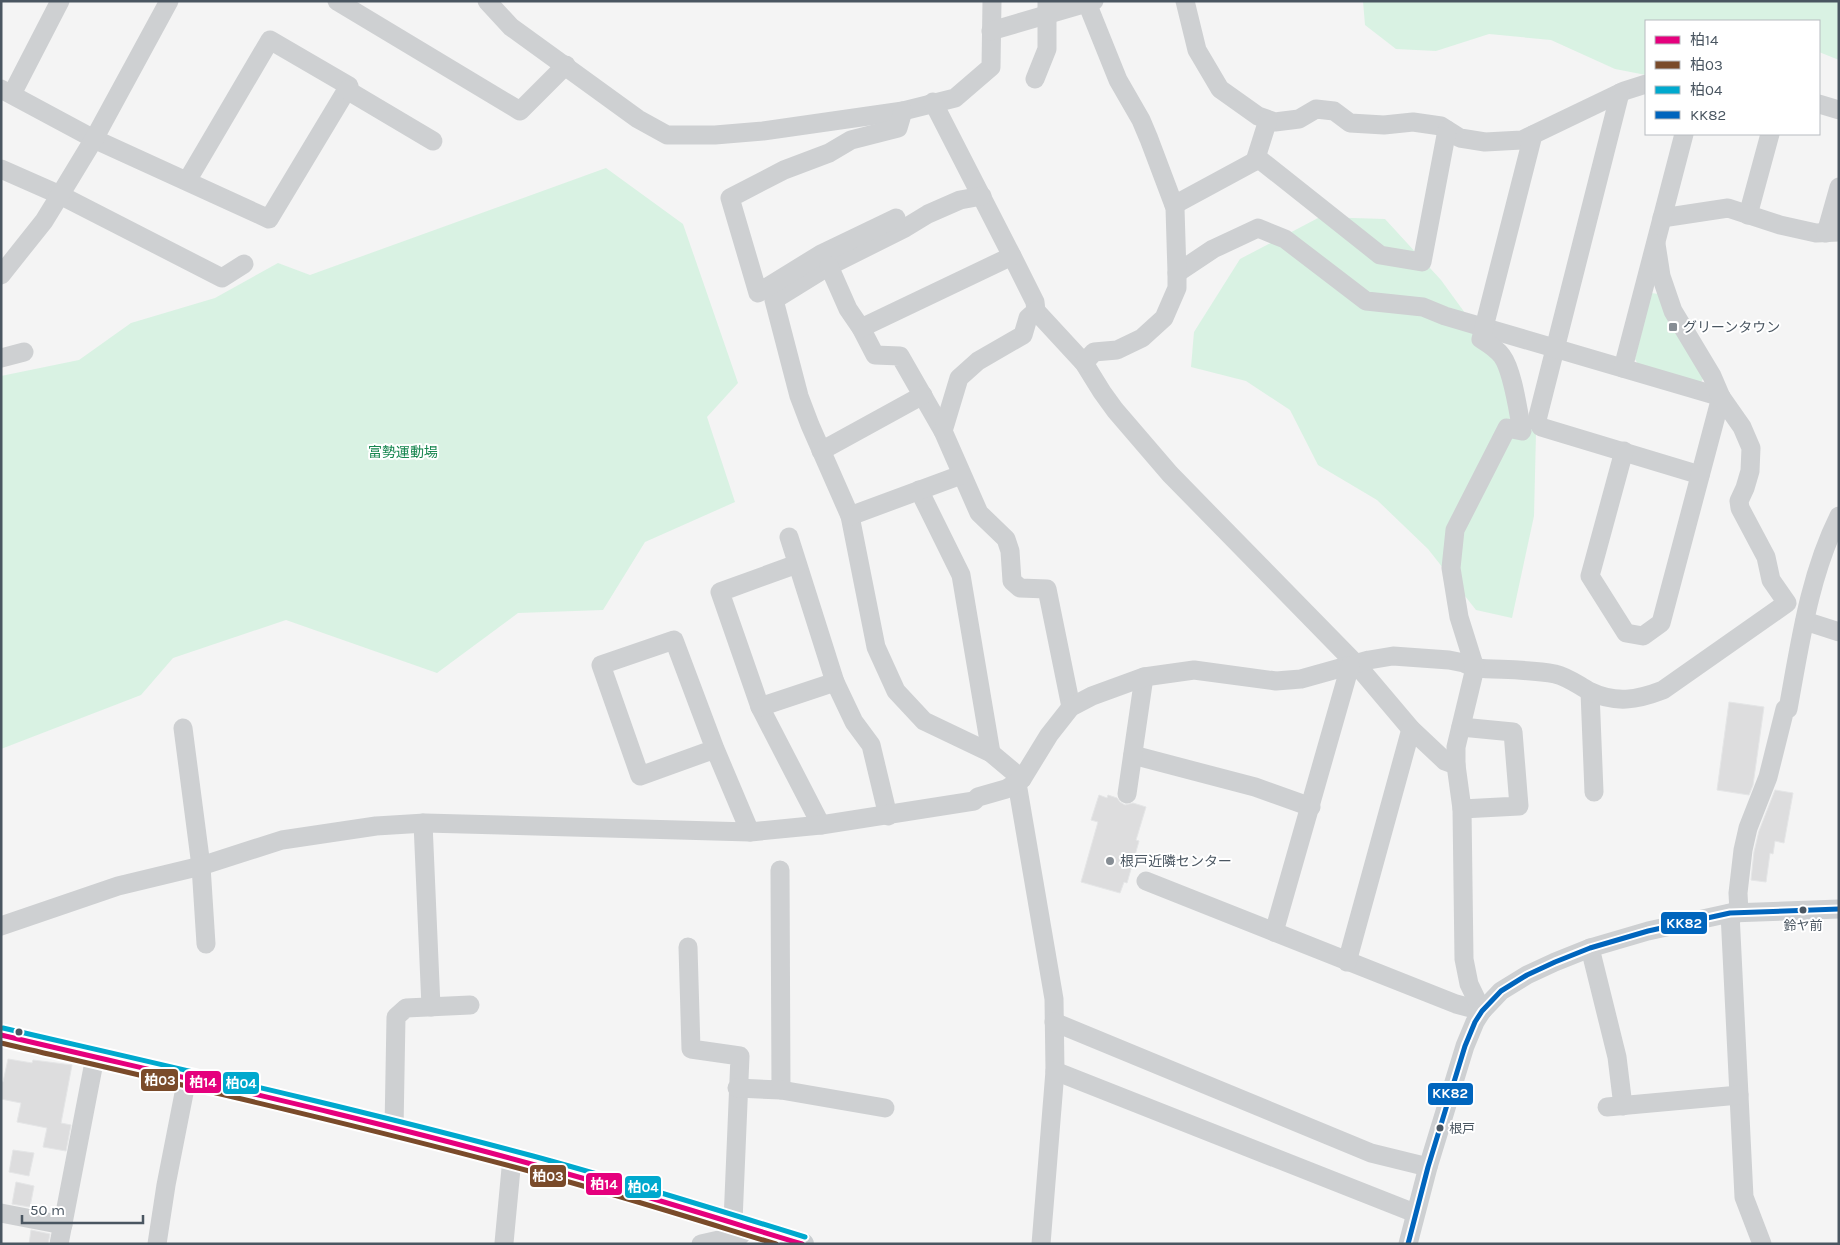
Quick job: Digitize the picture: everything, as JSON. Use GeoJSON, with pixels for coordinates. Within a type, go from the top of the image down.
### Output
{"type":"FeatureCollection","features":[{"type":"Feature","properties":{"kind":"main road"},"geometry":{"type":"LineString","coordinates":[[1,1035],[187,1078],[512,1158],[606,1184],[739,1231],[803,1244]]}},
{"type":"Feature","properties":{"kind":"street"},"geometry":{"type":"LineString","coordinates":[[60,1],[6,91],[94,139],[269,219],[349,86],[270,40],[186,181]]}},
{"type":"Feature","properties":{"kind":"street"},"geometry":{"type":"LineString","coordinates":[[1,275],[44,221],[60,196],[94,139],[169,1]]}},
{"type":"Feature","properties":{"kind":"street"},"geometry":{"type":"LineString","coordinates":[[337,1],[520,110],[566,65]]}},
{"type":"Feature","properties":{"kind":"street"},"geometry":{"type":"LineString","coordinates":[[487,1],[512,27],[638,119],[667,135],[763,132],[903,111],[955,98],[991,67],[992,1]]}},
{"type":"Feature","properties":{"kind":"street"},"geometry":{"type":"LineString","coordinates":[[1185,1],[1196,50],[1220,90],[1258,116],[1274,122],[1299,119],[1316,109],[1334,111],[1350,123],[1384,125],[1413,122],[1441,126],[1460,138],[1485,142],[1522,140],[1620,93],[1645,84]]}},
{"type":"Feature","properties":{"kind":"street"},"geometry":{"type":"LineString","coordinates":[[991,31],[1047,8],[1091,2],[1118,80],[1150,139],[1174,204],[1177,288],[1164,318],[1142,338],[1117,350],[1094,352],[1084,363]]}},
{"type":"Feature","properties":{"kind":"street"},"geometry":{"type":"LineString","coordinates":[[1035,79],[1047,49],[1047,8]]}},
{"type":"Feature","properties":{"kind":"street"},"geometry":{"type":"LineString","coordinates":[[346,90],[433,141]]}},
{"type":"Feature","properties":{"kind":"street"},"geometry":{"type":"LineString","coordinates":[[1620,93],[1537,420],[1541,427],[1700,475]]}},
{"type":"Feature","properties":{"kind":"street"},"geometry":{"type":"LineString","coordinates":[[933,102],[1035,302],[1036,311],[1084,363],[1102,392],[1170,474],[1353,665],[1411,729],[1438,756],[1456,765]]}},
{"type":"Feature","properties":{"kind":"street"},"geometry":{"type":"LineString","coordinates":[[1820,104],[1839,110]]}},
{"type":"Feature","properties":{"kind":"street"},"geometry":{"type":"LineString","coordinates":[[903,111],[898,128],[851,140],[829,153],[784,170],[730,198],[758,293],[821,254],[898,217],[921,203],[961,185],[978,189]]}},
{"type":"Feature","properties":{"kind":"street"},"geometry":{"type":"LineString","coordinates":[[1255,161],[1268,120]]}},
{"type":"Feature","properties":{"kind":"street"},"geometry":{"type":"LineString","coordinates":[[1174,204],[1259,159],[1380,255],[1422,262],[1447,130]]}},
{"type":"Feature","properties":{"kind":"street"},"geometry":{"type":"LineString","coordinates":[[1482,1011],[1470,984],[1464,959],[1462,809],[1456,765],[1456,747],[1474,668],[1458,617],[1451,568],[1455,530],[1507,428],[1522,431],[1509,372],[1503,357],[1494,347],[1481,338],[1533,135]]}},
{"type":"Feature","properties":{"kind":"street"},"geometry":{"type":"LineString","coordinates":[[1623,368],[1684,135]]}},
{"type":"Feature","properties":{"kind":"street"},"geometry":{"type":"LineString","coordinates":[[1748,214],[1770,135]]}},
{"type":"Feature","properties":{"kind":"street"},"geometry":{"type":"LineString","coordinates":[[1,169],[60,196],[222,278],[244,264]]}},
{"type":"Feature","properties":{"kind":"street"},"geometry":{"type":"LineString","coordinates":[[1662,218],[1728,208],[1780,225],[1816,233],[1832,233],[1839,187]]}},
{"type":"Feature","properties":{"kind":"street"},"geometry":{"type":"LineString","coordinates":[[978,189],[960,200],[928,214],[829,266],[774,300],[799,396],[850,516],[876,647],[896,691],[924,721],[992,754],[1019,781],[1054,999],[1054,1071],[1041,1244]]}},
{"type":"Feature","properties":{"kind":"street"},"geometry":{"type":"LineString","coordinates":[[1177,273],[1213,249],[1258,228],[1285,239],[1366,302],[1423,307],[1484,328],[1721,397]]}},
{"type":"Feature","properties":{"kind":"street"},"geometry":{"type":"LineString","coordinates":[[1656,244],[1661,276],[1674,311],[1712,376],[1721,397],[1742,427],[1751,448],[1750,471],[1739,501],[1740,508],[1766,557],[1771,580],[1787,603]]}},
{"type":"Feature","properties":{"kind":"street"},"geometry":{"type":"LineString","coordinates":[[861,328],[1012,256]]}},
{"type":"Feature","properties":{"kind":"street"},"geometry":{"type":"LineString","coordinates":[[829,266],[848,309],[876,355],[900,356],[923,395],[943,431],[978,512],[1006,540],[1010,551],[1012,581],[1020,588],[1047,589],[1071,707]]}},
{"type":"Feature","properties":{"kind":"street"},"geometry":{"type":"LineString","coordinates":[[943,431],[959,378],[978,361],[1023,335],[1028,318],[1036,311]]}},
{"type":"Feature","properties":{"kind":"street"},"geometry":{"type":"LineString","coordinates":[[1,358],[24,352]]}},
{"type":"Feature","properties":{"kind":"street"},"geometry":{"type":"LineString","coordinates":[[821,451],[923,395]]}},
{"type":"Feature","properties":{"kind":"street"},"geometry":{"type":"LineString","coordinates":[[1624,451],[1590,576],[1626,633],[1643,636],[1661,623],[1721,397]]}},
{"type":"Feature","properties":{"kind":"street"},"geometry":{"type":"LineString","coordinates":[[850,516],[961,475]]}},
{"type":"Feature","properties":{"kind":"street"},"geometry":{"type":"LineString","coordinates":[[919,490],[961,576],[992,754]]}},
{"type":"Feature","properties":{"kind":"street"},"geometry":{"type":"LineString","coordinates":[[1762,1244],[1744,1197],[1734,913],[1742,850],[1748,828],[1768,776],[1785,709],[1788,709],[1813,584],[1831,531],[1839,516]]}},
{"type":"Feature","properties":{"kind":"street"},"geometry":{"type":"LineString","coordinates":[[789,537],[835,682],[854,722],[871,744],[888,816]]}},
{"type":"Feature","properties":{"kind":"street"},"geometry":{"type":"LineString","coordinates":[[797,564],[720,592],[760,707],[821,825]]}},
{"type":"Feature","properties":{"kind":"street"},"geometry":{"type":"LineString","coordinates":[[1,926],[118,886],[201,866],[282,840],[376,826],[423,823],[750,832],[821,825],[974,802],[978,797],[1006,789],[1019,781],[1049,735],[1071,707],[1092,696],[1144,678],[1194,670],[1276,682],[1301,679],[1369,660],[1393,656],[1416,657],[1449,660],[1464,663],[1474,668],[1557,674],[1590,692],[1606,698],[1621,700],[1640,699],[1663,690],[1813,584]]}},
{"type":"Feature","properties":{"kind":"street"},"geometry":{"type":"LineString","coordinates":[[1805,621],[1839,632]]}},
{"type":"Feature","properties":{"kind":"street"},"geometry":{"type":"LineString","coordinates":[[715,750],[640,776],[601,665],[674,640],[715,750],[750,832]]}},
{"type":"Feature","properties":{"kind":"street"},"geometry":{"type":"LineString","coordinates":[[1274,932],[1353,665]]}},
{"type":"Feature","properties":{"kind":"street"},"geometry":{"type":"LineString","coordinates":[[1127,794],[1144,678]]}},
{"type":"Feature","properties":{"kind":"street"},"geometry":{"type":"LineString","coordinates":[[760,707],[835,682]]}},
{"type":"Feature","properties":{"kind":"street"},"geometry":{"type":"LineString","coordinates":[[1590,692],[1594,792]]}},
{"type":"Feature","properties":{"kind":"street"},"geometry":{"type":"LineString","coordinates":[[1461,727],[1513,732],[1519,806],[1462,809]]}},
{"type":"Feature","properties":{"kind":"street"},"geometry":{"type":"LineString","coordinates":[[184,728],[201,866],[206,944]]}},
{"type":"Feature","properties":{"kind":"street"},"geometry":{"type":"LineString","coordinates":[[1347,962],[1411,729]]}},
{"type":"Feature","properties":{"kind":"street"},"geometry":{"type":"LineString","coordinates":[[1133,755],[1255,787],[1310,807]]}},
{"type":"Feature","properties":{"kind":"street"},"geometry":{"type":"LineString","coordinates":[[423,823],[430,1007]]}},
{"type":"Feature","properties":{"kind":"street"},"geometry":{"type":"LineString","coordinates":[[780,870],[781,1090]]}},
{"type":"Feature","properties":{"kind":"street"},"geometry":{"type":"LineString","coordinates":[[1146,881],[1347,962],[1456,1004],[1482,1011]]}},
{"type":"Feature","properties":{"kind":"street"},"geometry":{"type":"LineString","coordinates":[[1408,1244],[1464,1046],[1475,1022],[1490,1000],[1511,984],[1534,972],[1590,948],[1648,931],[1734,913],[1839,909]]}},
{"type":"Feature","properties":{"kind":"street"},"geometry":{"type":"LineString","coordinates":[[688,947],[691,1050],[740,1056],[737,1088],[739,1231],[701,1244]]}},
{"type":"Feature","properties":{"kind":"street"},"geometry":{"type":"LineString","coordinates":[[1590,948],[1617,1057],[1615,1106],[1739,1095]]}},
{"type":"Feature","properties":{"kind":"street"},"geometry":{"type":"LineString","coordinates":[[394,1129],[396,1017],[406,1008],[470,1005]]}},
{"type":"Feature","properties":{"kind":"street"},"geometry":{"type":"LineString","coordinates":[[1054,1022],[1371,1153],[1428,1168]]}},
{"type":"Feature","properties":{"kind":"street"},"geometry":{"type":"LineString","coordinates":[[59,1244],[95,1057]]}},
{"type":"Feature","properties":{"kind":"street"},"geometry":{"type":"LineString","coordinates":[[1054,1071],[1398,1206],[1416,1211]]}},
{"type":"Feature","properties":{"kind":"street"},"geometry":{"type":"LineString","coordinates":[[157,1244],[166,1185],[187,1078]]}},
{"type":"Feature","properties":{"kind":"street"},"geometry":{"type":"LineString","coordinates":[[737,1088],[781,1090],[885,1108]]}},
{"type":"Feature","properties":{"kind":"street"},"geometry":{"type":"LineString","coordinates":[[504,1243],[512,1158]]}},
{"type":"Feature","properties":{"kind":"street"},"geometry":{"type":"LineString","coordinates":[[1,1214],[63,1225]]}},
{"type":"Feature","properties":{"kind":"green space"},"geometry":{"type":"Polygon","coordinates":[[[1363,1],[1839,1],[1839,60],[1820,52],[1820,20],[1645,20],[1645,75],[1615,69],[1551,40],[1489,34],[1436,51],[1396,49],[1365,25],[1363,1]]]}},
{"type":"Feature","properties":{"kind":"green space","name":"富勢運動場"},"geometry":{"type":"Polygon","coordinates":[[[606,168],[683,224],[738,383],[707,417],[735,502],[645,542],[603,610],[518,613],[437,673],[286,620],[173,658],[141,695],[1,749],[1,376],[79,360],[131,323],[215,298],[278,263],[310,275],[606,168]]]}},
{"type":"Feature","properties":{"kind":"green space"},"geometry":{"type":"Polygon","coordinates":[[[1320,217],[1385,219],[1441,280],[1489,346],[1536,433],[1534,516],[1512,618],[1476,610],[1428,549],[1377,500],[1318,465],[1290,410],[1246,381],[1191,367],[1194,332],[1240,259],[1320,217]]]}},
{"type":"Feature","properties":{"kind":"green space"},"geometry":{"type":"Polygon","coordinates":[[[1651,293],[1659,294],[1704,377],[1700,384],[1639,366],[1635,359],[1651,293]]]}},
{"type":"Feature","properties":{"kind":"building"},"geometry":{"type":"Polygon","coordinates":[[[1729,702],[1764,707],[1753,785],[1749,795],[1717,790],[1729,702]]]}},
{"type":"Feature","properties":{"kind":"building"},"geometry":{"type":"Polygon","coordinates":[[[1775,790],[1793,793],[1784,843],[1775,841],[1773,854],[1770,853],[1766,882],[1751,880],[1754,852],[1759,831],[1775,790]]]}},
{"type":"Feature","properties":{"kind":"building","name":"根戸近隣センター"},"geometry":{"type":"Polygon","coordinates":[[[1099,795],[1107,798],[1108,795],[1117,798],[1125,805],[1133,803],[1146,807],[1136,840],[1139,841],[1127,883],[1124,882],[1120,893],[1081,882],[1098,822],[1091,820],[1099,795]]]}},
{"type":"Feature","properties":{"kind":"building"},"geometry":{"type":"Polygon","coordinates":[[[8,1059],[32,1063],[33,1060],[72,1065],[61,1123],[71,1125],[66,1151],[43,1147],[47,1128],[17,1122],[21,1103],[1,1099],[1,1081],[3,1082],[8,1059]]]}},
{"type":"Feature","properties":{"kind":"building"},"geometry":{"type":"Polygon","coordinates":[[[13,1150],[34,1153],[29,1176],[9,1172],[13,1150]]]}},
{"type":"Feature","properties":{"kind":"building"},"geometry":{"type":"Polygon","coordinates":[[[16,1182],[34,1186],[30,1207],[12,1204],[16,1182]]]}},
{"type":"Feature","properties":{"kind":"building"},"geometry":{"type":"Polygon","coordinates":[[[31,1230],[50,1234],[48,1244],[29,1244],[31,1230]]]}},
{"type":"Feature","properties":{"kind":"transit line","name":"KK82"},"geometry":{"type":"LineString","coordinates":[[1408,1244],[1428,1167],[1465,1046],[1482,1011],[1501,991],[1527,975],[1555,962],[1590,948],[1648,931],[1730,913],[1839,909]]}},
{"type":"Feature","properties":{"kind":"transit line","name":"柏04"},"geometry":{"type":"LineString","coordinates":[[3,1028],[269,1090],[533,1156],[805,1237]]}},
{"type":"Feature","properties":{"kind":"transit line","name":"柏14"},"geometry":{"type":"LineString","coordinates":[[1,1035],[268,1097],[469,1147],[669,1203],[802,1244]]}},
{"type":"Feature","properties":{"kind":"transit line","name":"柏03"},"geometry":{"type":"LineString","coordinates":[[1,1043],[398,1137],[591,1188],[776,1244]]}},
{"type":"Feature","properties":{"kind":"place","name":"グリーンタウン"},"geometry":{"type":"Point","coordinates":[1673,327]}},
{"type":"Feature","properties":{"kind":"place","name":"根戸近隣センター"},"geometry":{"type":"Point","coordinates":[1110,861]}},
{"type":"Feature","properties":{"kind":"place","name":"鈴ヤ前"},"geometry":{"type":"Point","coordinates":[1803,910]}},
{"type":"Feature","properties":{"kind":"place","name":"根戸"},"geometry":{"type":"Point","coordinates":[1440,1128]}}]}
